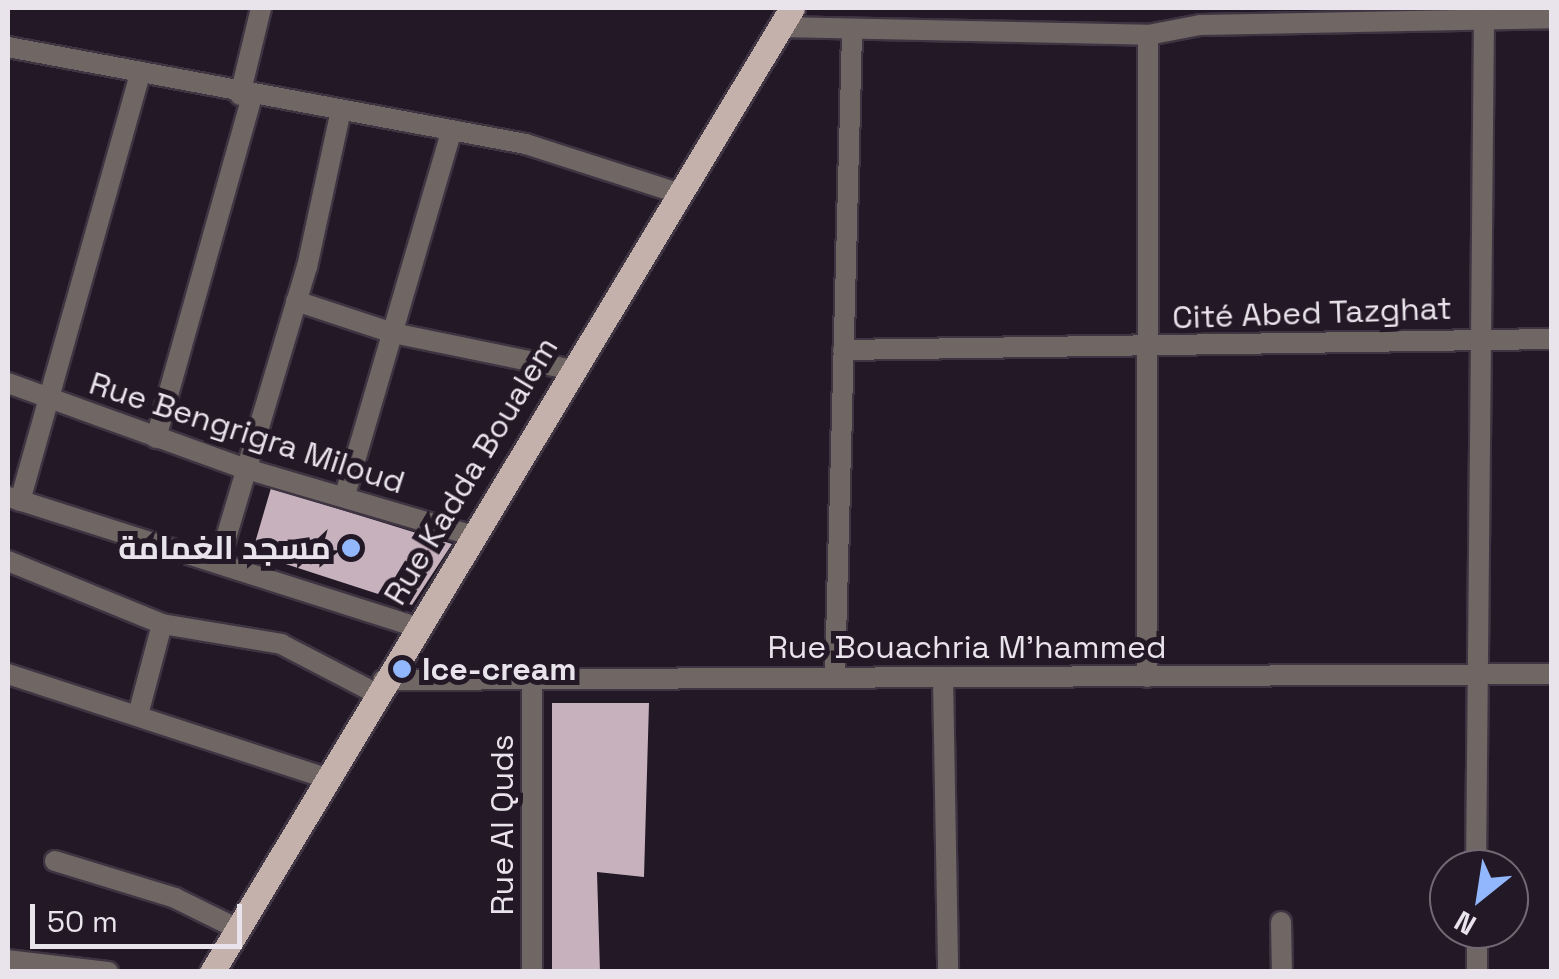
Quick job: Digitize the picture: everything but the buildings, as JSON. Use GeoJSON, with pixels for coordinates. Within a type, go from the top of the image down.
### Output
{"type":"FeatureCollection","features":[{"type":"Feature","properties":{"kind":"main road","name":"Rue Kadda Boualem"},"geometry":{"type":"LineString","coordinates":[[212,972],[379,686],[786,17]]}},
{"type":"Feature","properties":{"kind":"street"},"geometry":{"type":"LineString","coordinates":[[156,438],[246,96],[261,8]]}},
{"type":"Feature","properties":{"kind":"street"},"geometry":{"type":"LineString","coordinates":[[786,17],[852,32],[1148,36],[1203,16],[1484,23],[1552,18]]}},
{"type":"Feature","properties":{"kind":"street","name":"Cité Abed Tazghat"},"geometry":{"type":"LineString","coordinates":[[1476,849],[1474,675],[1484,23]]}},
{"type":"Feature","properties":{"kind":"street"},"geometry":{"type":"LineString","coordinates":[[835,678],[852,32]]}},
{"type":"Feature","properties":{"kind":"street","name":"Cité Abed Tazghat"},"geometry":{"type":"LineString","coordinates":[[1147,676],[1144,348],[1148,36]]}},
{"type":"Feature","properties":{"kind":"street"},"geometry":{"type":"LineString","coordinates":[[8,47],[340,114],[526,144],[678,193]]}},
{"type":"Feature","properties":{"kind":"street"},"geometry":{"type":"LineString","coordinates":[[140,75],[49,400],[14,499],[220,558],[416,627]]}},
{"type":"Feature","properties":{"kind":"street"},"geometry":{"type":"LineString","coordinates":[[220,558],[243,468],[296,301],[340,114]]}},
{"type":"Feature","properties":{"kind":"street"},"geometry":{"type":"LineString","coordinates":[[345,495],[451,132]]}},
{"type":"Feature","properties":{"kind":"street"},"geometry":{"type":"LineString","coordinates":[[296,301],[393,333],[570,369]]}},
{"type":"Feature","properties":{"kind":"street","name":"Cité Abed Tazghat"},"geometry":{"type":"LineString","coordinates":[[843,350],[1552,339]]}},
{"type":"Feature","properties":{"kind":"street","name":"Rue Bengrigra Miloud"},"geometry":{"type":"LineString","coordinates":[[8,383],[243,468],[345,495],[470,536]]}},
{"type":"Feature","properties":{"kind":"street"},"geometry":{"type":"LineString","coordinates":[[8,561],[162,624],[281,644],[379,686]]}},
{"type":"Feature","properties":{"kind":"street"},"geometry":{"type":"LineString","coordinates":[[138,715],[162,624]]}},
{"type":"Feature","properties":{"kind":"street"},"geometry":{"type":"LineString","coordinates":[[8,674],[327,778]]}},
{"type":"Feature","properties":{"kind":"street","name":"Rue Bouachria M'hammed"},"geometry":{"type":"LineString","coordinates":[[379,686],[532,679],[1552,674]]}},
{"type":"Feature","properties":{"kind":"street"},"geometry":{"type":"LineString","coordinates":[[943,678],[948,972]]}},
{"type":"Feature","properties":{"kind":"street","name":"Rue Al Quds"},"geometry":{"type":"LineString","coordinates":[[532,679],[532,972]]}},
{"type":"Feature","properties":{"kind":"street"},"geometry":{"type":"LineString","coordinates":[[55,861],[176,898],[238,929]]}},
{"type":"Feature","properties":{"kind":"street"},"geometry":{"type":"LineString","coordinates":[[1281,922],[1282,972]]}},
{"type":"Feature","properties":{"kind":"street"},"geometry":{"type":"LineString","coordinates":[[8,960],[108,972]]}},
{"type":"Feature","properties":{"kind":"place","name":"مسجد الغمامة"},"geometry":{"type":"Point","coordinates":[351,548]}},
{"type":"Feature","properties":{"kind":"place","name":"Ice-cream"},"geometry":{"type":"Point","coordinates":[402,669]}}]}
